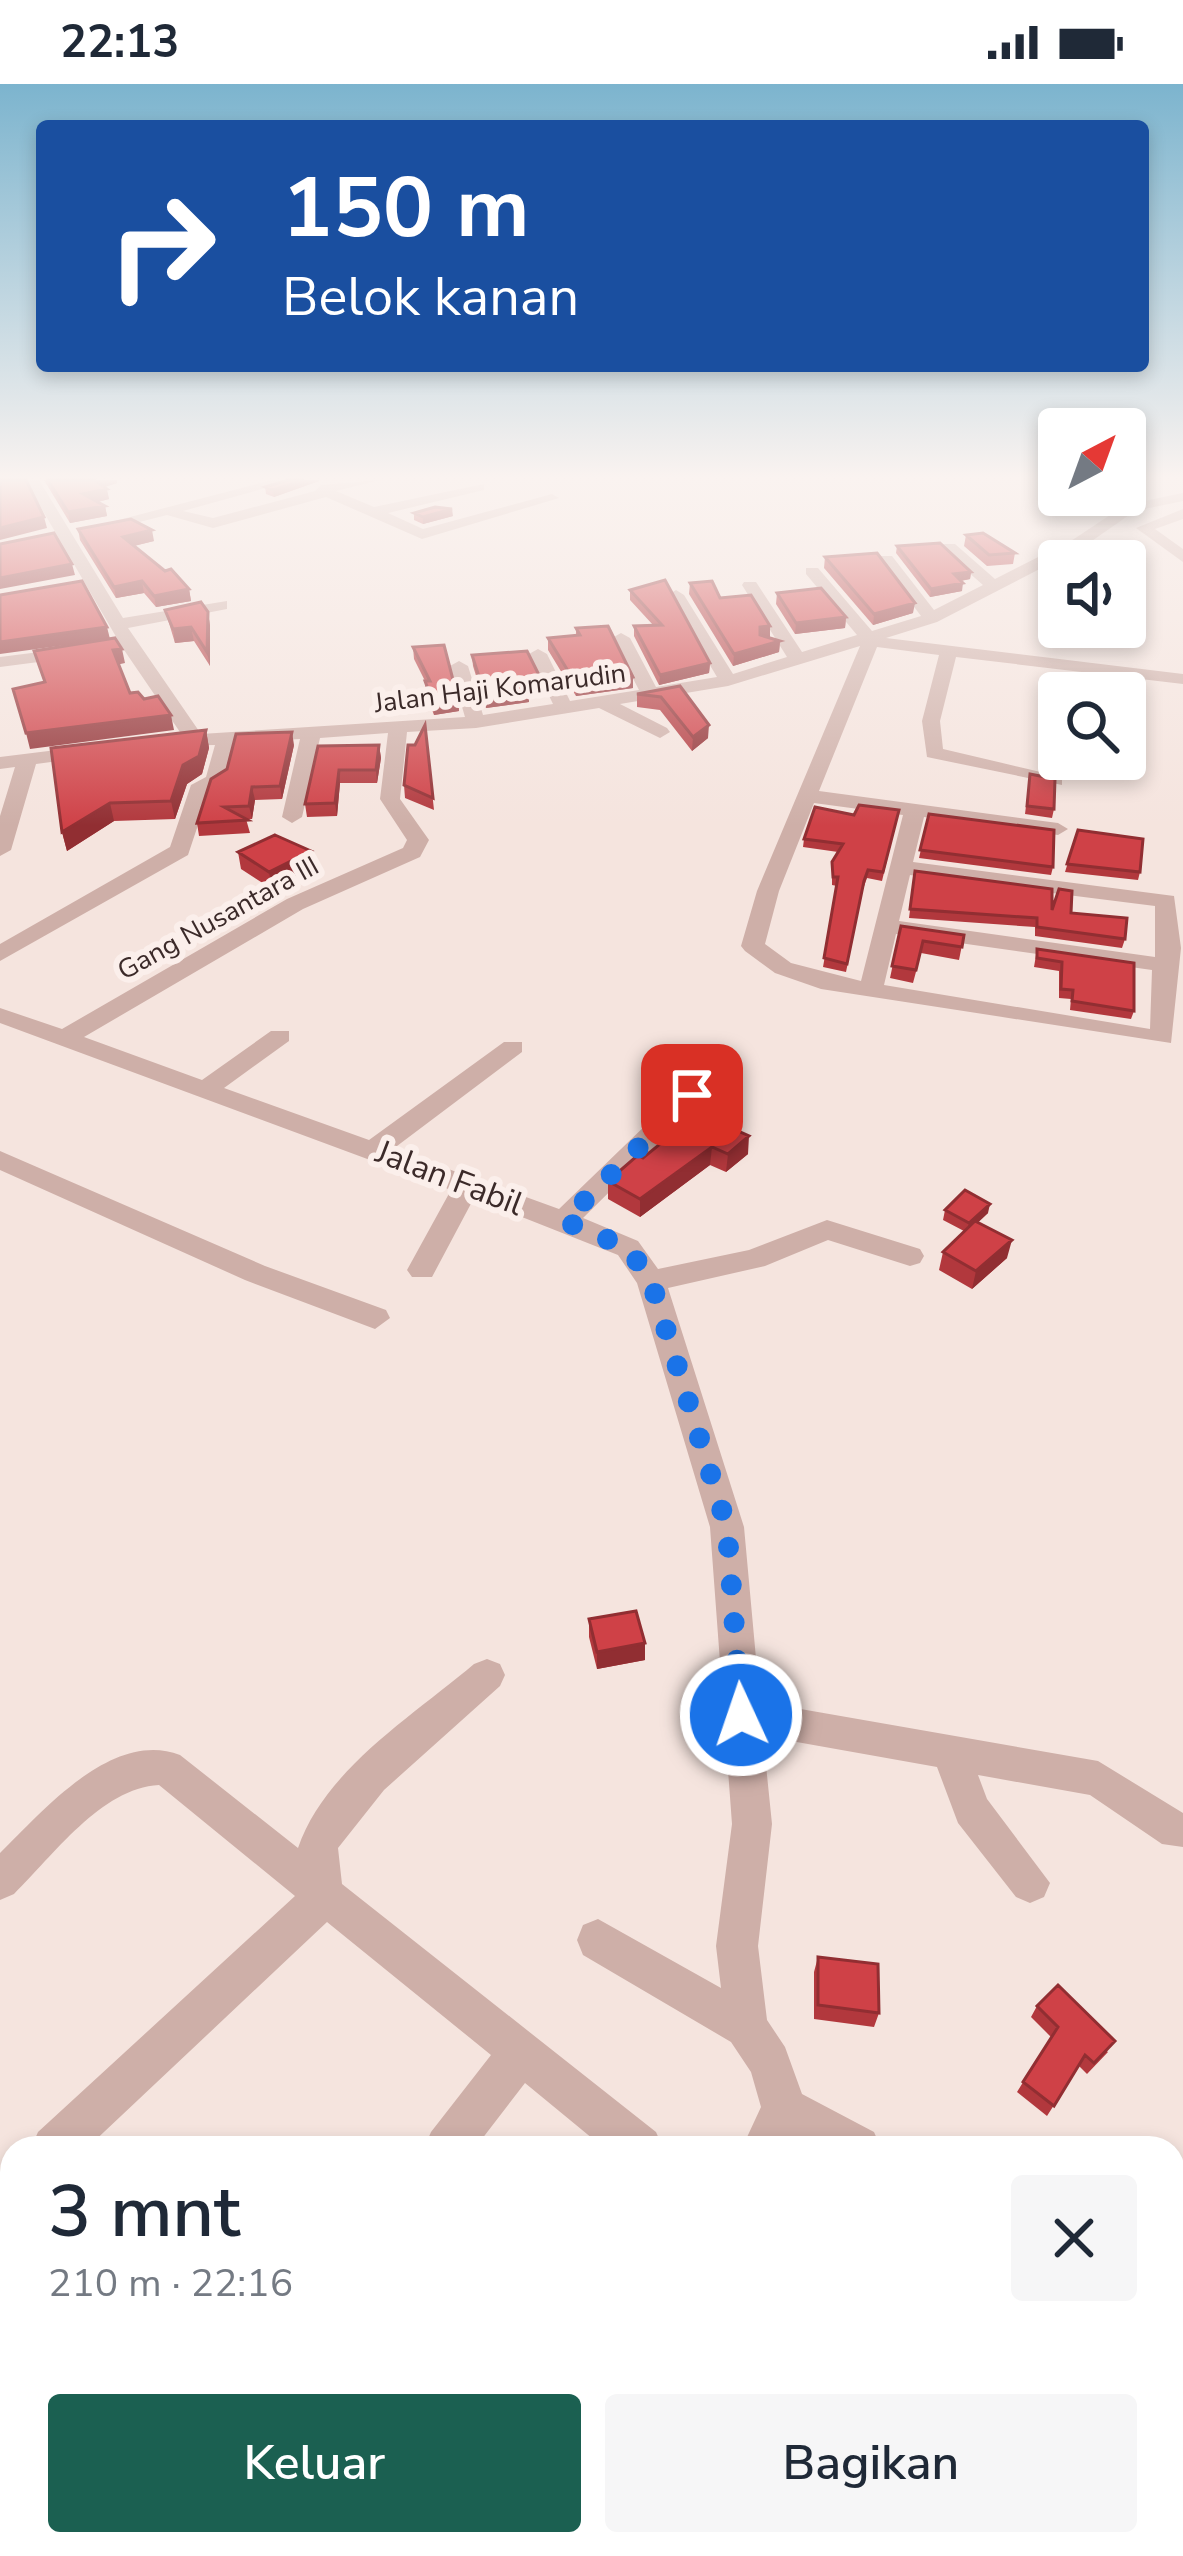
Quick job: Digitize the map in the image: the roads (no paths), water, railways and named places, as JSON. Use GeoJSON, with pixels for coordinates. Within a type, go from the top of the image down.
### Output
{"type":"FeatureCollection","features":[{"type":"Feature","properties":{"kind":"street"},"geometry":{"type":"LineString","coordinates":[[100,595],[194,738]]}},
{"type":"Feature","properties":{"kind":"street"},"geometry":{"type":"LineString","coordinates":[[676,595],[728,681]]}},
{"type":"Feature","properties":{"kind":"street"},"geometry":{"type":"LineString","coordinates":[[757,595],[797,659]]}},
{"type":"Feature","properties":{"kind":"street"},"geometry":{"type":"LineString","coordinates":[[833,595],[872,640],[1183,679]]}},
{"type":"Feature","properties":{"kind":"street"},"geometry":{"type":"LineString","coordinates":[[914,595],[931,618]]}},
{"type":"Feature","properties":{"kind":"street","name":"Jalan Haji Komarudin"},"geometry":{"type":"LineString","coordinates":[[146,744],[398,730],[652,697],[872,640],[976,595]]}},
{"type":"Feature","properties":{"kind":"street"},"geometry":{"type":"LineString","coordinates":[[120,624],[220,605]]}},
{"type":"Feature","properties":{"kind":"street"},"geometry":{"type":"LineString","coordinates":[[621,638],[652,697]]}},
{"type":"Feature","properties":{"kind":"street"},"geometry":{"type":"LineString","coordinates":[[872,640],[768,891],[754,946],[765,958],[802,975],[1162,1038],[1164,965],[1169,948],[1166,901],[902,867]]}},
{"type":"Feature","properties":{"kind":"street"},"geometry":{"type":"LineString","coordinates":[[0,662],[97,649]]}},
{"type":"Feature","properties":{"kind":"street"},"geometry":{"type":"LineString","coordinates":[[949,651],[931,722],[934,753],[1055,781]]}},
{"type":"Feature","properties":{"kind":"street"},"geometry":{"type":"LineString","coordinates":[[538,654],[565,709]]}},
{"type":"Feature","properties":{"kind":"street"},"geometry":{"type":"LineString","coordinates":[[459,665],[476,722]]}},
{"type":"Feature","properties":{"kind":"street"},"geometry":{"type":"LineString","coordinates":[[604,703],[660,732]]}},
{"type":"Feature","properties":{"kind":"street","name":"Gang Nusantara III"},"geometry":{"type":"LineString","coordinates":[[65,1038],[295,904],[412,852],[418,840],[390,799],[398,730]]}},
{"type":"Feature","properties":{"kind":"street"},"geometry":{"type":"LineString","coordinates":[[292,817],[311,734]]}},
{"type":"Feature","properties":{"kind":"street"},"geometry":{"type":"LineString","coordinates":[[0,954],[180,850],[201,785],[215,781],[226,738]]}},
{"type":"Feature","properties":{"kind":"street"},"geometry":{"type":"LineString","coordinates":[[0,763],[99,751]]}},
{"type":"Feature","properties":{"kind":"street"},"geometry":{"type":"LineString","coordinates":[[0,850],[28,760]]}},
{"type":"Feature","properties":{"kind":"street"},"geometry":{"type":"LineString","coordinates":[[808,796],[1058,829]]}},
{"type":"Feature","properties":{"kind":"street"},"geometry":{"type":"LineString","coordinates":[[871,990],[915,810]]}},
{"type":"Feature","properties":{"kind":"street"},"geometry":{"type":"LineString","coordinates":[[886,926],[1164,965]]}},
{"type":"Feature","properties":{"kind":"street","name":"Jalan Fabil"},"geometry":{"type":"LineString","coordinates":[[0,1015],[376,1148],[564,1221],[628,1248],[651,1281],[727,1527],[752,1824],[737,1946],[746,2027],[770,2062],[774,2128]]}},
{"type":"Feature","properties":{"kind":"street"},"geometry":{"type":"LineString","coordinates":[[206,1088],[280,1036]]}},
{"type":"Feature","properties":{"kind":"street"},"geometry":{"type":"LineString","coordinates":[[376,1148],[513,1047]]}},
{"type":"Feature","properties":{"kind":"street"},"geometry":{"type":"LineString","coordinates":[[564,1221],[692,1095]]}},
{"type":"Feature","properties":{"kind":"street"},"geometry":{"type":"LineString","coordinates":[[0,1160],[255,1273],[375,1318]]}},
{"type":"Feature","properties":{"kind":"street"},"geometry":{"type":"LineString","coordinates":[[422,1270],[468,1184]]}},
{"type":"Feature","properties":{"kind":"street"},"geometry":{"type":"LineString","coordinates":[[651,1281],[755,1258],[827,1230],[910,1256]]}},
{"type":"Feature","properties":{"kind":"street"},"geometry":{"type":"LineString","coordinates":[[326,1895],[315,1861],[320,1839],[339,1810],[487,1675]]}},
{"type":"Feature","properties":{"kind":"street"},"geometry":{"type":"LineString","coordinates":[[741,1715],[1099,1779],[1176,1831]]}},
{"type":"Feature","properties":{"kind":"street"},"geometry":{"type":"LineString","coordinates":[[952,1755],[972,1810],[1030,1883]]}},
{"type":"Feature","properties":{"kind":"street"},"geometry":{"type":"LineString","coordinates":[[0,1880],[111,1779],[144,1765],[166,1767],[625,2136]]}},
{"type":"Feature","properties":{"kind":"street"},"geometry":{"type":"LineString","coordinates":[[67,2136],[326,1895]]}},
{"type":"Feature","properties":{"kind":"street"},"geometry":{"type":"LineString","coordinates":[[598,1940],[718,2005],[746,2027]]}},
{"type":"Feature","properties":{"kind":"street"},"geometry":{"type":"LineString","coordinates":[[456,2136],[521,2052]]}},
{"type":"Feature","properties":{"kind":"street"},"geometry":{"type":"LineString","coordinates":[[774,2128],[808,2136]]}}]}
